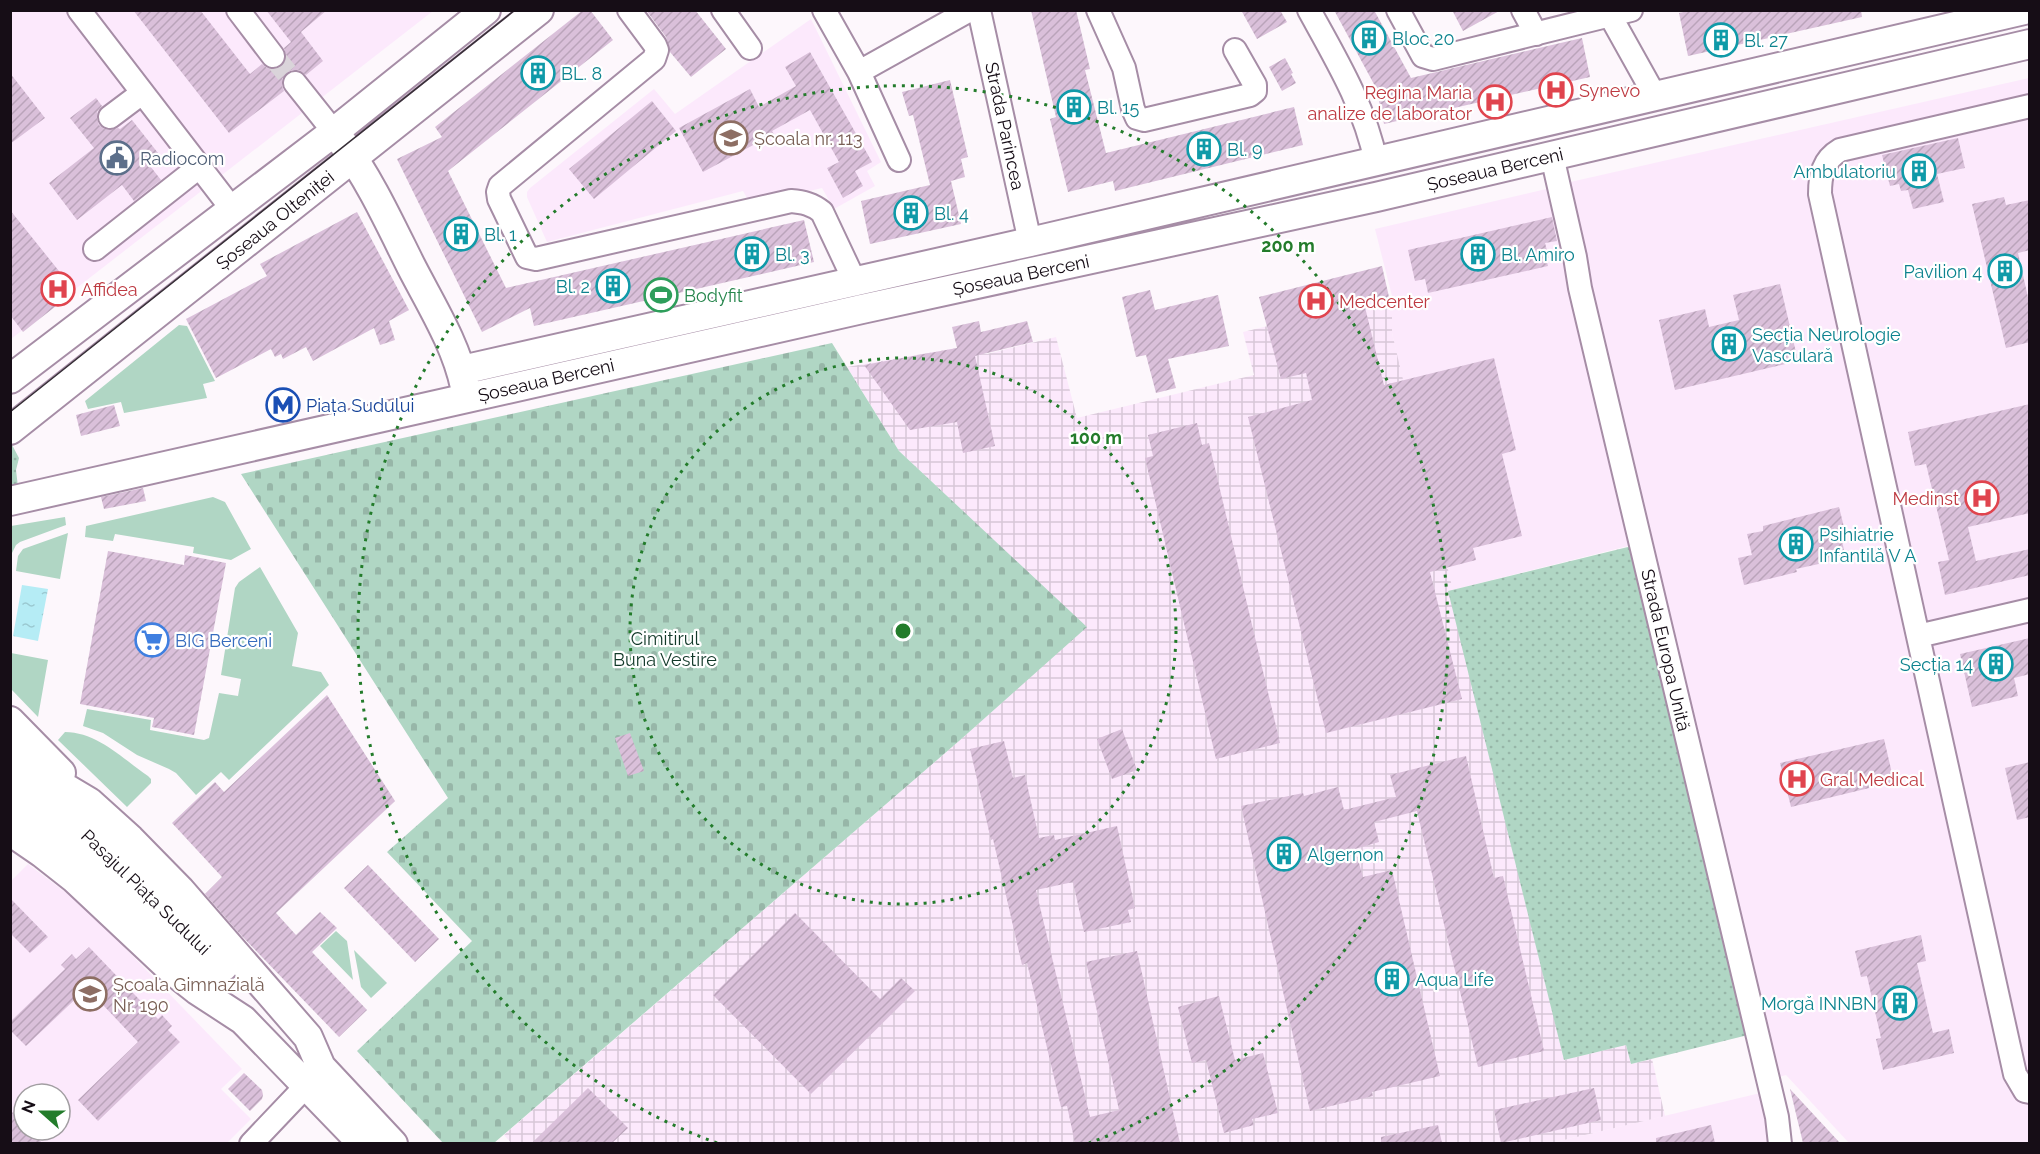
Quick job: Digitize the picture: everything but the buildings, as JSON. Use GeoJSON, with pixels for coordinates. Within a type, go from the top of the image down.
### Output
{"type":"FeatureCollection","features":[{"type":"Feature","properties":{"kind":"main road","name":"Șoseaua Olteniței"},"geometry":{"type":"LineString","coordinates":[[10,379],[333,132],[486,10]]}},
{"type":"Feature","properties":{"kind":"main road","name":"Șoseaua Olteniței"},"geometry":{"type":"LineString","coordinates":[[10,430],[539,10]]}},
{"type":"Feature","properties":{"kind":"main road","name":"Șoseaua Berceni"},"geometry":{"type":"LineString","coordinates":[[462,370],[1030,242],[2011,12]]}},
{"type":"Feature","properties":{"kind":"main road","name":"Șoseaua Berceni"},"geometry":{"type":"LineString","coordinates":[[10,501],[1213,233],[2030,44]]}},
{"type":"Feature","properties":{"kind":"main road"},"geometry":{"type":"LineString","coordinates":[[333,132],[364,174],[437,316],[462,370],[468,398]]}},
{"type":"Feature","properties":{"kind":"main road"},"geometry":{"type":"LineString","coordinates":[[1206,201],[1213,233]]}},
{"type":"Feature","properties":{"kind":"main road"},"geometry":{"type":"LineString","coordinates":[[10,721],[89,802],[162,871],[204,916],[308,1037],[314,1076],[363,1143]]}},
{"type":"Feature","properties":{"kind":"main road"},"geometry":{"type":"LineString","coordinates":[[10,755],[89,802]]}},
{"type":"Feature","properties":{"kind":"main road","name":"Pasajul Piața Sudului"},"geometry":{"type":"LineString","coordinates":[[10,782],[53,808],[114,856],[161,901],[301,1048],[314,1076]]}},
{"type":"Feature","properties":{"kind":"main road","name":"Pasajul Piața Sudului"},"geometry":{"type":"LineString","coordinates":[[10,806],[59,838],[110,881],[155,924],[243,1020]]}},
{"type":"Feature","properties":{"kind":"main road"},"geometry":{"type":"LineString","coordinates":[[10,831],[75,879],[173,971],[197,990],[243,1020],[393,1143]]}},
{"type":"Feature","properties":{"kind":"street"},"geometry":{"type":"LineString","coordinates":[[79,10],[232,209]]}},
{"type":"Feature","properties":{"kind":"street"},"geometry":{"type":"LineString","coordinates":[[238,10],[273,56]]}},
{"type":"Feature","properties":{"kind":"street"},"geometry":{"type":"LineString","coordinates":[[629,10],[655,45],[657,53],[654,59],[502,182],[499,188],[499,199],[527,257],[536,259],[791,201],[815,207],[822,212],[855,282]]}},
{"type":"Feature","properties":{"kind":"street"},"geometry":{"type":"LineString","coordinates":[[723,10],[750,48]]}},
{"type":"Feature","properties":{"kind":"street"},"geometry":{"type":"LineString","coordinates":[[824,10],[859,72],[898,160]]}},
{"type":"Feature","properties":{"kind":"street"},"geometry":{"type":"LineString","coordinates":[[859,72],[970,10]]}},
{"type":"Feature","properties":{"kind":"street","name":"Strada Parincea"},"geometry":{"type":"LineString","coordinates":[[979,10],[1030,242]]}},
{"type":"Feature","properties":{"kind":"street"},"geometry":{"type":"LineString","coordinates":[[1098,10],[1124,68],[1133,110],[1137,118],[1144,120],[1250,95],[1255,91],[1255,86],[1235,50]]}},
{"type":"Feature","properties":{"kind":"street"},"geometry":{"type":"LineString","coordinates":[[1309,10],[1352,89],[1376,162]]}},
{"type":"Feature","properties":{"kind":"street"},"geometry":{"type":"LineString","coordinates":[[1398,10],[1423,56],[1433,60],[1616,12],[1655,96]]}},
{"type":"Feature","properties":{"kind":"street"},"geometry":{"type":"LineString","coordinates":[[1523,10],[1536,34]]}},
{"type":"Feature","properties":{"kind":"street"},"geometry":{"type":"LineString","coordinates":[[295,83],[333,132]]}},
{"type":"Feature","properties":{"kind":"street"},"geometry":{"type":"LineString","coordinates":[[110,117],[142,93]]}},
{"type":"Feature","properties":{"kind":"street"},"geometry":{"type":"LineString","coordinates":[[2030,106],[1840,150],[1828,160],[1821,175],[1820,194],[2015,1074],[2025,1091],[2030,1092]]}},
{"type":"Feature","properties":{"kind":"street","name":"Strada Europa Unită"},"geometry":{"type":"LineString","coordinates":[[1552,156],[1582,297],[1777,1117],[1780,1143]]}},
{"type":"Feature","properties":{"kind":"street"},"geometry":{"type":"LineString","coordinates":[[94,249],[199,167]]}},
{"type":"Feature","properties":{"kind":"street"},"geometry":{"type":"LineString","coordinates":[[1918,636],[2030,610]]}},
{"type":"Feature","properties":{"kind":"street"},"geometry":{"type":"LineString","coordinates":[[251,1143],[314,1076]]}},
{"type":"Feature","properties":{"kind":"shaded area"},"geometry":{"type":"Polygon","coordinates":[[[11,11],[433,11],[11,339],[11,11]]]}},
{"type":"Feature","properties":{"kind":"shaded area","name":"Școala nr. 113"},"geometry":{"type":"Polygon","coordinates":[[[811,19],[881,162],[867,171],[875,186],[834,209],[822,188],[751,205],[743,191],[547,242],[527,197],[530,188],[654,89],[675,114],[811,19]]]}},
{"type":"Feature","properties":{"kind":"shaded area"},"geometry":{"type":"Polygon","coordinates":[[[2029,78],[2029,1143],[1849,1143],[1786,1075],[1775,1078],[1566,183],[2029,78]]]}},
{"type":"Feature","properties":{"kind":"shaded area"},"geometry":{"type":"Polygon","coordinates":[[[1559,186],[1640,543],[1448,591],[1392,333],[1392,296],[1375,229],[1559,186]]]}},
{"type":"Feature","properties":{"kind":"shaded area"},"geometry":{"type":"Polygon","coordinates":[[[1392,296],[1392,333],[1564,1060],[1626,1045],[1631,1064],[1652,1059],[1665,1116],[1547,1144],[512,1144],[504,1135],[959,741],[1086,627],[899,451],[847,367],[957,348],[958,353],[987,354],[1056,337],[1077,418],[1254,375],[1243,332],[1392,296]]]}},
{"type":"Feature","properties":{"kind":"shaded area","name":"Școala Gimnazială Nr. 190"},"geometry":{"type":"Polygon","coordinates":[[[28,864],[97,919],[242,1069],[221,1089],[251,1119],[227,1143],[11,1144],[11,881],[28,864]]]}},
{"type":"Feature","properties":{"kind":"shaded area"},"geometry":{"type":"Polygon","coordinates":[[[1777,1089],[1788,1144],[1547,1144],[1777,1089]]]}},
{"type":"Feature","properties":{"kind":"green space"},"geometry":{"type":"Polygon","coordinates":[[[179,325],[187,326],[215,381],[203,384],[207,398],[124,413],[121,402],[88,409],[85,401],[179,325]]]}},
{"type":"Feature","properties":{"kind":"green space","name":"Cimitirul Buna Vestire"},"geometry":{"type":"Polygon","coordinates":[[[832,343],[899,451],[1087,627],[959,741],[494,1143],[443,1143],[357,1051],[472,941],[387,852],[448,798],[241,474],[832,343]]]}},
{"type":"Feature","properties":{"kind":"green space"},"geometry":{"type":"Polygon","coordinates":[[[11,443],[19,458],[16,470],[18,487],[11,489],[11,443]]]}},
{"type":"Feature","properties":{"kind":"green space"},"geometry":{"type":"Polygon","coordinates":[[[213,497],[225,502],[251,549],[231,560],[193,553],[194,547],[115,534],[113,541],[85,537],[86,526],[213,497]]]}},
{"type":"Feature","properties":{"kind":"green space"},"geometry":{"type":"Polygon","coordinates":[[[65,517],[66,525],[20,542],[11,555],[11,526],[65,517]]]}},
{"type":"Feature","properties":{"kind":"green space"},"geometry":{"type":"Polygon","coordinates":[[[68,533],[60,579],[16,571],[18,556],[23,549],[68,533]]]}},
{"type":"Feature","properties":{"kind":"green space"},"geometry":{"type":"Polygon","coordinates":[[[1632,546],[1748,1035],[1631,1064],[1626,1045],[1564,1060],[1448,591],[1632,546]]]}},
{"type":"Feature","properties":{"kind":"green space"},"geometry":{"type":"Polygon","coordinates":[[[260,567],[298,633],[292,666],[321,672],[329,685],[229,780],[221,772],[196,795],[176,773],[137,755],[103,733],[83,726],[87,709],[151,720],[150,730],[204,740],[209,738],[219,693],[238,696],[241,679],[221,675],[235,588],[239,582],[260,567]]]}},
{"type":"Feature","properties":{"kind":"green space"},"geometry":{"type":"Polygon","coordinates":[[[11,653],[48,660],[38,717],[11,689],[11,653]]]}},
{"type":"Feature","properties":{"kind":"green space"},"geometry":{"type":"Polygon","coordinates":[[[65,732],[77,733],[99,741],[148,776],[151,783],[127,807],[58,740],[65,732]]]}},
{"type":"Feature","properties":{"kind":"green space"},"geometry":{"type":"Polygon","coordinates":[[[336,931],[347,941],[353,980],[320,946],[336,931]]]}},
{"type":"Feature","properties":{"kind":"green space"},"geometry":{"type":"Polygon","coordinates":[[[354,950],[387,983],[371,998],[361,987],[354,950]]]}},
{"type":"Feature","properties":{"kind":"water"},"geometry":{"type":"Polygon","coordinates":[[[22,585],[48,589],[38,641],[13,636],[22,585]]]}},
{"type":"Feature","properties":{"kind":"tunnel"},"geometry":{"type":"LineString","coordinates":[[273,56],[295,83]]}},
{"type":"Feature","properties":{"kind":"tram line"},"geometry":{"type":"LineString","coordinates":[[10,412],[515,10]]}},
{"type":"Feature","properties":{"kind":"place","name":"Bloc 20"},"geometry":{"type":"Point","coordinates":[1369,38]}},
{"type":"Feature","properties":{"kind":"place","name":"Bl. 27"},"geometry":{"type":"Point","coordinates":[1721,40]}},
{"type":"Feature","properties":{"kind":"place","name":"BL. 8"},"geometry":{"type":"Point","coordinates":[538,73]}},
{"type":"Feature","properties":{"kind":"place","name":"Synevo"},"geometry":{"type":"Point","coordinates":[1556,90]}},
{"type":"Feature","properties":{"kind":"place","name":"Regina Maria analize de laborator"},"geometry":{"type":"Point","coordinates":[1495,102]}},
{"type":"Feature","properties":{"kind":"place","name":"Bl. 15"},"geometry":{"type":"Point","coordinates":[1074,107]}},
{"type":"Feature","properties":{"kind":"place","name":"Școala nr. 113"},"geometry":{"type":"Point","coordinates":[731,138]}},
{"type":"Feature","properties":{"kind":"place","name":"Bl. 9"},"geometry":{"type":"Point","coordinates":[1204,149]}},
{"type":"Feature","properties":{"kind":"place","name":"Radiocom"},"geometry":{"type":"Point","coordinates":[117,158]}},
{"type":"Feature","properties":{"kind":"place","name":"Ambulatoriu"},"geometry":{"type":"Point","coordinates":[1919,171]}},
{"type":"Feature","properties":{"kind":"place","name":"Bl. 4"},"geometry":{"type":"Point","coordinates":[911,213]}},
{"type":"Feature","properties":{"kind":"place","name":"Bl. 1"},"geometry":{"type":"Point","coordinates":[461,234]}},
{"type":"Feature","properties":{"kind":"place","name":"Bl. 3"},"geometry":{"type":"Point","coordinates":[752,254]}},
{"type":"Feature","properties":{"kind":"place","name":"Bl. Amiro"},"geometry":{"type":"Point","coordinates":[1478,254]}},
{"type":"Feature","properties":{"kind":"place","name":"Pavilion 4"},"geometry":{"type":"Point","coordinates":[2005,271]}},
{"type":"Feature","properties":{"kind":"place","name":"Bl. 2"},"geometry":{"type":"Point","coordinates":[613,286]}},
{"type":"Feature","properties":{"kind":"place","name":"Affidea"},"geometry":{"type":"Point","coordinates":[58,289]}},
{"type":"Feature","properties":{"kind":"place","name":"Bodyfit"},"geometry":{"type":"Point","coordinates":[661,295]}},
{"type":"Feature","properties":{"kind":"place","name":"Medcenter"},"geometry":{"type":"Point","coordinates":[1316,301]}},
{"type":"Feature","properties":{"kind":"place","name":"Secția Neurologie Vasculară"},"geometry":{"type":"Point","coordinates":[1729,344]}},
{"type":"Feature","properties":{"kind":"place","name":"Piața Sudului"},"geometry":{"type":"Point","coordinates":[283,405]}},
{"type":"Feature","properties":{"kind":"place","name":"Medinst"},"geometry":{"type":"Point","coordinates":[1982,498]}},
{"type":"Feature","properties":{"kind":"place","name":"Psihiatrie Infantilă V A"},"geometry":{"type":"Point","coordinates":[1796,544]}},
{"type":"Feature","properties":{"kind":"place","name":"BIG Berceni"},"geometry":{"type":"Point","coordinates":[152,640]}},
{"type":"Feature","properties":{"kind":"place","name":"Secția 14"},"geometry":{"type":"Point","coordinates":[1996,664]}},
{"type":"Feature","properties":{"kind":"place","name":"Gral Medical"},"geometry":{"type":"Point","coordinates":[1797,779]}},
{"type":"Feature","properties":{"kind":"place","name":"Algernon"},"geometry":{"type":"Point","coordinates":[1284,854]}},
{"type":"Feature","properties":{"kind":"place","name":"Aqua Life"},"geometry":{"type":"Point","coordinates":[1392,979]}},
{"type":"Feature","properties":{"kind":"place","name":"Școala Gimnazială Nr. 190"},"geometry":{"type":"Point","coordinates":[90,994]}},
{"type":"Feature","properties":{"kind":"place","name":"Morgă INNBN"},"geometry":{"type":"Point","coordinates":[1900,1003]}}]}
